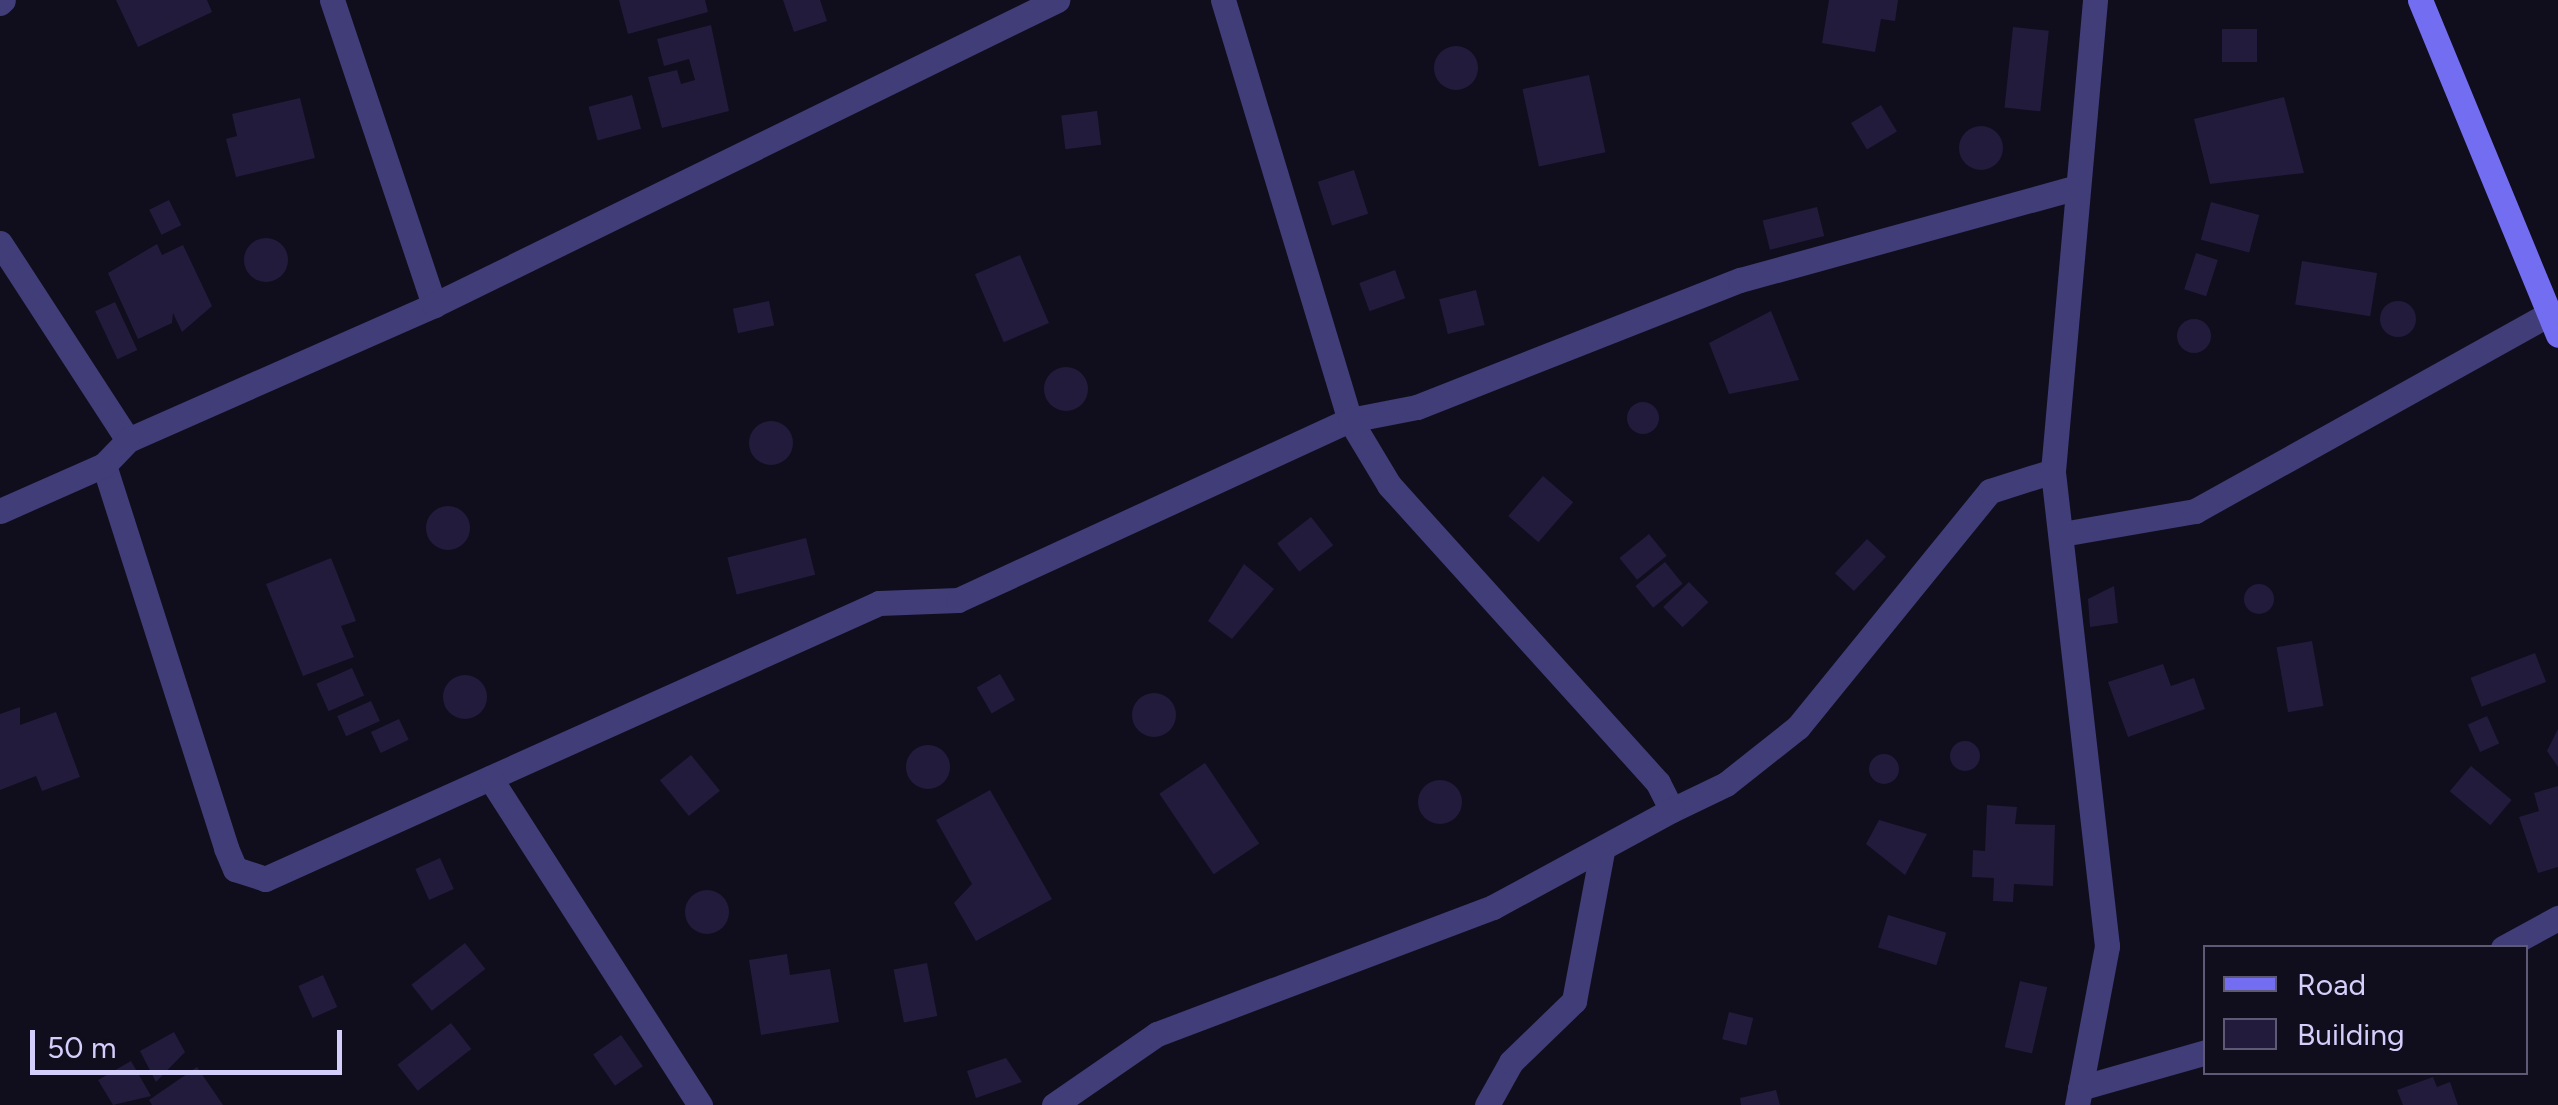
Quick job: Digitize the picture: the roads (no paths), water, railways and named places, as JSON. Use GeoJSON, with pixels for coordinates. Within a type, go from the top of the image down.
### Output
{"type":"FeatureCollection","features":[{"type":"Feature","properties":{"kind":"street"},"geometry":{"type":"LineString","coordinates":[[332,0],[434,304]]}},
{"type":"Feature","properties":{"kind":"street"},"geometry":{"type":"LineString","coordinates":[[0,511],[104,465],[128,440],[434,304],[1057,0]]}},
{"type":"Feature","properties":{"kind":"street"},"geometry":{"type":"LineString","coordinates":[[1223,0],[1350,420],[1389,485],[1658,783],[1672,810]]}},
{"type":"Feature","properties":{"kind":"street"},"geometry":{"type":"LineString","coordinates":[[2095,0],[2073,188],[2052,471],[2106,946],[2078,1096],[2203,1053]]}},
{"type":"Feature","properties":{"kind":"street"},"geometry":{"type":"LineString","coordinates":[[2062,534],[2195,511],[2553,325],[2420,0]]}},
{"type":"Feature","properties":{"kind":"street"},"geometry":{"type":"LineString","coordinates":[[104,465],[235,868],[283,876],[879,603],[958,600],[1350,420],[1417,407],[1740,280],[2073,188]]}},
{"type":"Feature","properties":{"kind":"street"},"geometry":{"type":"LineString","coordinates":[[0,243],[128,440]]}},
{"type":"Feature","properties":{"kind":"street"},"geometry":{"type":"LineString","coordinates":[[1054,1105],[1157,1034],[1493,908],[1726,784],[1798,727],[1990,491],[2052,471]]}},
{"type":"Feature","properties":{"kind":"street"},"geometry":{"type":"LineString","coordinates":[[490,778],[700,1105]]}},
{"type":"Feature","properties":{"kind":"street"},"geometry":{"type":"LineString","coordinates":[[1487,1105],[1511,1062],[1574,1001],[1602,852]]}},
{"type":"Feature","properties":{"kind":"street"},"geometry":{"type":"LineString","coordinates":[[2508,945],[2558,918]]}}]}
